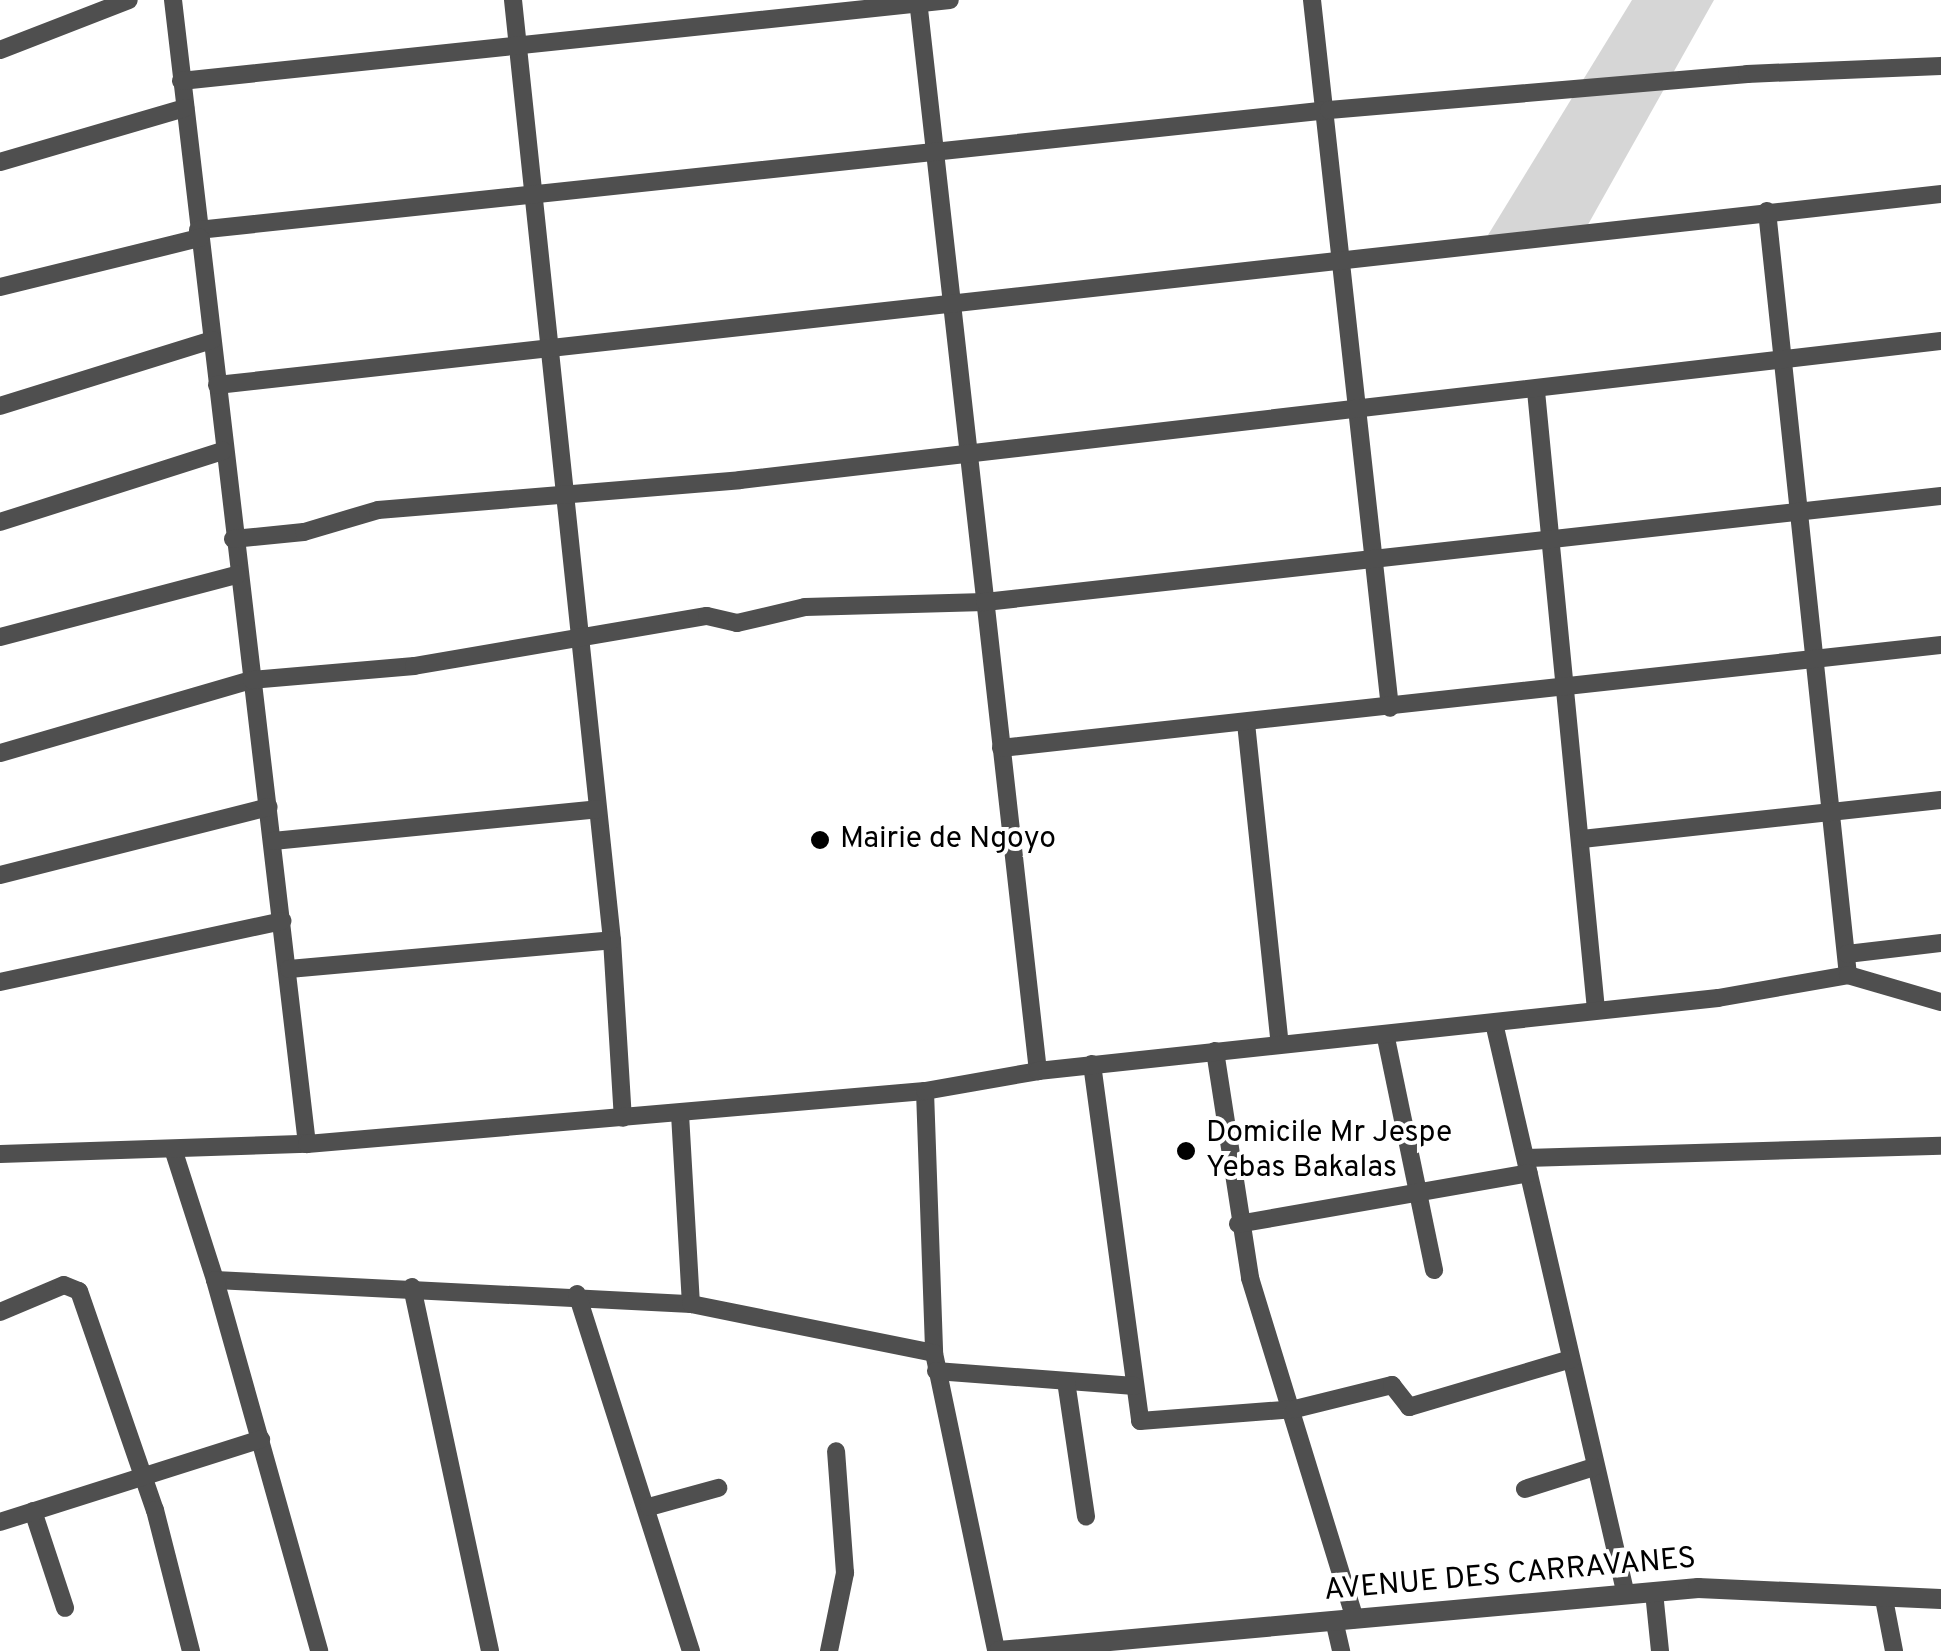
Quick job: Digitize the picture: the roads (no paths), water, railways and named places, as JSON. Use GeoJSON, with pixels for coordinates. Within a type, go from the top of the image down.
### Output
{"type":"FeatureCollection","features":[{"type":"Feature","properties":{"kind":"street"},"geometry":{"type":"LineString","coordinates":[[0,50],[129,0]]}},
{"type":"Feature","properties":{"kind":"street"},"geometry":{"type":"LineString","coordinates":[[174,0],[233,540],[269,806],[307,1144]]}},
{"type":"Feature","properties":{"kind":"street"},"geometry":{"type":"LineString","coordinates":[[512,0],[550,347],[560,498],[612,940],[623,1118]]}},
{"type":"Feature","properties":{"kind":"street"},"geometry":{"type":"LineString","coordinates":[[181,82],[519,50],[950,0]]}},
{"type":"Feature","properties":{"kind":"street"},"geometry":{"type":"LineString","coordinates":[[1312,0],[1329,110],[1390,708]]}},
{"type":"Feature","properties":{"kind":"street"},"geometry":{"type":"LineString","coordinates":[[918,2],[964,454],[985,602],[1038,1071]]}},
{"type":"Feature","properties":{"kind":"street"},"geometry":{"type":"LineString","coordinates":[[0,287],[199,234],[533,196],[934,158],[1329,110],[1747,74],[1941,66]]}},
{"type":"Feature","properties":{"kind":"street"},"geometry":{"type":"LineString","coordinates":[[0,162],[185,108]]}},
{"type":"Feature","properties":{"kind":"street"},"geometry":{"type":"LineString","coordinates":[[217,385],[1342,256],[1941,194]]}},
{"type":"Feature","properties":{"kind":"street"},"geometry":{"type":"LineString","coordinates":[[1767,212],[1786,354],[1848,974]]}},
{"type":"Feature","properties":{"kind":"street"},"geometry":{"type":"LineString","coordinates":[[0,406],[212,340]]}},
{"type":"Feature","properties":{"kind":"street"},"geometry":{"type":"LineString","coordinates":[[233,540],[304,532],[378,510],[560,498],[1358,412],[1536,391],[1786,354],[1941,341]]}},
{"type":"Feature","properties":{"kind":"street"},"geometry":{"type":"LineString","coordinates":[[1536,391],[1596,1010]]}},
{"type":"Feature","properties":{"kind":"street"},"geometry":{"type":"LineString","coordinates":[[0,522],[223,451]]}},
{"type":"Feature","properties":{"kind":"street"},"geometry":{"type":"LineString","coordinates":[[0,753],[252,680],[579,642],[706,616],[738,623],[805,607],[985,602],[1372,555],[1548,541],[1941,496]]}},
{"type":"Feature","properties":{"kind":"street"},"geometry":{"type":"LineString","coordinates":[[0,637],[238,575]]}},
{"type":"Feature","properties":{"kind":"street"},"geometry":{"type":"LineString","coordinates":[[1001,748],[1566,690],[1941,646]]}},
{"type":"Feature","properties":{"kind":"street"},"geometry":{"type":"LineString","coordinates":[[1246,723],[1280,1044]]}},
{"type":"Feature","properties":{"kind":"street"},"geometry":{"type":"LineString","coordinates":[[1582,839],[1832,815],[1941,800]]}},
{"type":"Feature","properties":{"kind":"street"},"geometry":{"type":"LineString","coordinates":[[0,875],[269,806]]}},
{"type":"Feature","properties":{"kind":"street"},"geometry":{"type":"LineString","coordinates":[[273,841],[597,810]]}},
{"type":"Feature","properties":{"kind":"street"},"geometry":{"type":"LineString","coordinates":[[0,982],[283,921]]}},
{"type":"Feature","properties":{"kind":"street"},"geometry":{"type":"LineString","coordinates":[[289,970],[612,940]]}},
{"type":"Feature","properties":{"kind":"street"},"geometry":{"type":"LineString","coordinates":[[1847,954],[1941,944]]}},
{"type":"Feature","properties":{"kind":"street"},"geometry":{"type":"LineString","coordinates":[[0,1154],[174,1152],[307,1144],[926,1091],[1092,1064],[1280,1044],[1386,1038],[1848,974],[1941,1002]]}},
{"type":"Feature","properties":{"kind":"street"},"geometry":{"type":"LineString","coordinates":[[1494,1023],[1626,1595]]}},
{"type":"Feature","properties":{"kind":"street"},"geometry":{"type":"LineString","coordinates":[[1386,1038],[1422,1193],[1434,1270]]}},
{"type":"Feature","properties":{"kind":"street"},"geometry":{"type":"LineString","coordinates":[[1215,1050],[1238,1224],[1295,1408],[1344,1620],[1342,1651]]}},
{"type":"Feature","properties":{"kind":"street"},"geometry":{"type":"LineString","coordinates":[[1092,1064],[1137,1416],[1147,1422],[1295,1408],[1392,1384],[1409,1407],[1571,1359]]}},
{"type":"Feature","properties":{"kind":"street"},"geometry":{"type":"LineString","coordinates":[[926,1091],[935,1362],[997,1651]]}},
{"type":"Feature","properties":{"kind":"street"},"geometry":{"type":"LineString","coordinates":[[680,1114],[691,1304]]}},
{"type":"Feature","properties":{"kind":"street"},"geometry":{"type":"LineString","coordinates":[[1238,1224],[1422,1193],[1528,1165],[1941,1146]]}},
{"type":"Feature","properties":{"kind":"street"},"geometry":{"type":"LineString","coordinates":[[174,1152],[215,1280],[320,1651]]}},
{"type":"Feature","properties":{"kind":"street"},"geometry":{"type":"LineString","coordinates":[[215,1280],[578,1294],[691,1304],[935,1362],[1066,1381],[1134,1386]]}},
{"type":"Feature","properties":{"kind":"street"},"geometry":{"type":"LineString","coordinates":[[0,1312],[64,1285],[80,1291],[143,1476],[191,1651]]}},
{"type":"Feature","properties":{"kind":"street"},"geometry":{"type":"LineString","coordinates":[[412,1287],[490,1651]]}},
{"type":"Feature","properties":{"kind":"street"},"geometry":{"type":"LineString","coordinates":[[578,1294],[649,1507],[691,1651]]}},
{"type":"Feature","properties":{"kind":"street"},"geometry":{"type":"LineString","coordinates":[[1066,1381],[1086,1517]]}},
{"type":"Feature","properties":{"kind":"street"},"geometry":{"type":"LineString","coordinates":[[0,1522],[261,1440]]}},
{"type":"Feature","properties":{"kind":"street"},"geometry":{"type":"LineString","coordinates":[[829,1651],[844,1573],[836,1451]]}},
{"type":"Feature","properties":{"kind":"street"},"geometry":{"type":"LineString","coordinates":[[1525,1488],[1594,1467]]}},
{"type":"Feature","properties":{"kind":"street"},"geometry":{"type":"LineString","coordinates":[[649,1507],[718,1488]]}},
{"type":"Feature","properties":{"kind":"street"},"geometry":{"type":"LineString","coordinates":[[33,1511],[65,1608]]}},
{"type":"Feature","properties":{"kind":"street"},"geometry":{"type":"LineString","coordinates":[[1654,1592],[1660,1651]]}},
{"type":"Feature","properties":{"kind":"street","name":"AVENUE DES CARRAVANES"},"geometry":{"type":"LineString","coordinates":[[997,1651],[1654,1592],[1941,1599]]}},
{"type":"Feature","properties":{"kind":"street"},"geometry":{"type":"LineString","coordinates":[[1884,1599],[1894,1651]]}},
{"type":"Feature","properties":{"kind":"place","name":"Mairie de Ngoyo"},"geometry":{"type":"Point","coordinates":[820,840]}},
{"type":"Feature","properties":{"kind":"place","name":"Domicile Mr Jespe Yebas Bakalas"},"geometry":{"type":"Point","coordinates":[1186,1151]}}]}
